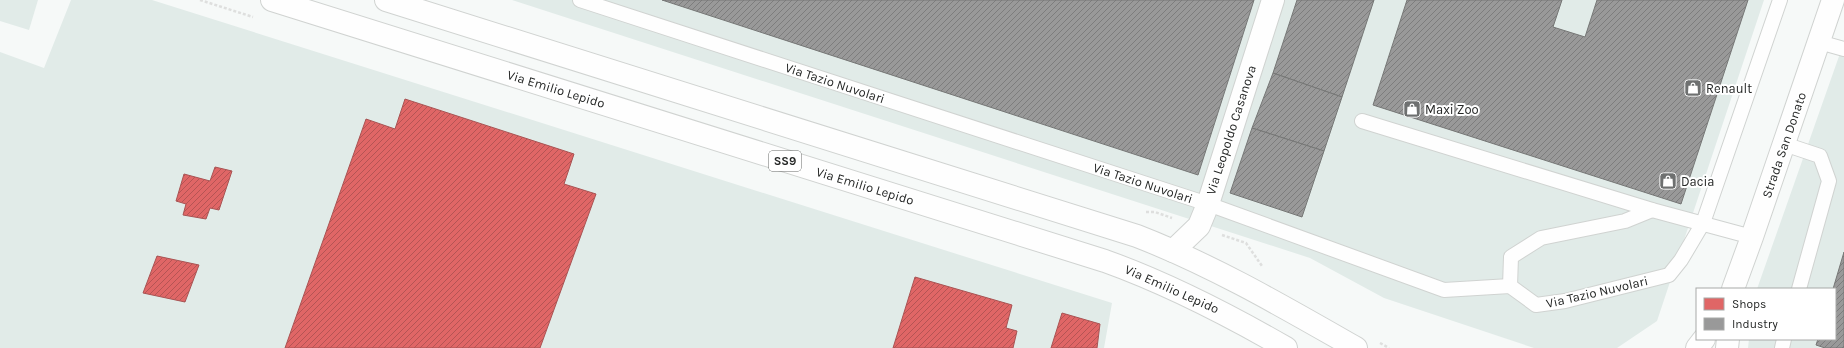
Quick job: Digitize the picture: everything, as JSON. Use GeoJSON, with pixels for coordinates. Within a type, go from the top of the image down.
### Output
{"type":"FeatureCollection","features":[{"type":"Feature","properties":{"kind":"main road","name":"Via Emilio Lepido"},"geometry":{"type":"LineString","coordinates":[[272,0],[1105,261],[1146,276],[1204,302],[1286,348]]}},
{"type":"Feature","properties":{"kind":"main road"},"geometry":{"type":"LineString","coordinates":[[386,0],[1117,230],[1173,251],[1236,280],[1356,348]]}},
{"type":"Feature","properties":{"kind":"main road","name":"Via Leopoldo Casanova"},"geometry":{"type":"LineString","coordinates":[[1173,251],[1199,226],[1208,204],[1272,0]]}},
{"type":"Feature","properties":{"kind":"main road","name":"Strada San Donato"},"geometry":{"type":"LineString","coordinates":[[1733,288],[1752,238],[1833,0]]}},
{"type":"Feature","properties":{"kind":"lane","name":"Via Tazio Nuvolari"},"geometry":{"type":"LineString","coordinates":[[580,0],[1208,204],[1444,290],[1510,286],[1536,305],[1565,302],[1669,275],[1681,260],[1703,223],[1780,0]]}},
{"type":"Feature","properties":{"kind":"lane"},"geometry":{"type":"LineString","coordinates":[[1819,42],[1844,49]]}},
{"type":"Feature","properties":{"kind":"lane"},"geometry":{"type":"LineString","coordinates":[[1362,121],[1652,210],[1703,223],[1752,238]]}},
{"type":"Feature","properties":{"kind":"lane"},"geometry":{"type":"LineString","coordinates":[[1784,144],[1820,156],[1828,181],[1799,288]]}},
{"type":"Feature","properties":{"kind":"lane"},"geometry":{"type":"LineString","coordinates":[[1510,286],[1511,257],[1541,238],[1625,221],[1652,210]]}},
{"type":"Feature","properties":{"kind":"shaded area"},"geometry":{"type":"Polygon","coordinates":[[[0,0],[38,0],[29,30],[0,21],[0,0]]]}},
{"type":"Feature","properties":{"kind":"shaded area"},"geometry":{"type":"Polygon","coordinates":[[[71,0],[152,0],[1112,303],[1104,348],[0,348],[0,52],[44,68],[71,0]]]}},
{"type":"Feature","properties":{"kind":"shaded area"},"geometry":{"type":"Polygon","coordinates":[[[512,0],[1764,0],[1657,321],[1617,348],[1534,348],[1384,298],[1310,258],[512,0]]]}},
{"type":"Feature","properties":{"kind":"shaded area"},"geometry":{"type":"Polygon","coordinates":[[[1844,42],[1844,348],[1748,348],[1749,340],[1836,340],[1836,288],[1757,288],[1844,42]]]}},
{"type":"Feature","properties":{"kind":"building: Shops"},"geometry":{"type":"Polygon","coordinates":[[[405,99],[574,154],[564,184],[596,194],[540,348],[285,348],[366,119],[395,129],[405,99]]]}},
{"type":"Feature","properties":{"kind":"building: Shops"},"geometry":{"type":"Polygon","coordinates":[[[215,167],[232,171],[219,210],[210,208],[206,219],[183,215],[186,204],[176,201],[184,174],[210,181],[215,167]]]}},
{"type":"Feature","properties":{"kind":"building: Shops"},"geometry":{"type":"Polygon","coordinates":[[[157,256],[199,265],[185,302],[143,293],[157,256]]]}},
{"type":"Feature","properties":{"kind":"building: Shops"},"geometry":{"type":"Polygon","coordinates":[[[915,277],[1012,305],[1006,328],[1017,331],[1013,348],[893,348],[915,277]]]}},
{"type":"Feature","properties":{"kind":"building: Shops"},"geometry":{"type":"Polygon","coordinates":[[[1062,313],[1100,324],[1097,348],[1051,348],[1062,313]]]}},
{"type":"Feature","properties":{"kind":"building: Industry"},"geometry":{"type":"Polygon","coordinates":[[[662,0],[1254,0],[1198,175],[662,0]]]}},
{"type":"Feature","properties":{"kind":"building: Industry"},"geometry":{"type":"Polygon","coordinates":[[[1297,0],[1374,0],[1342,97],[1273,73],[1297,0]]]}},
{"type":"Feature","properties":{"kind":"building: Industry"},"geometry":{"type":"Polygon","coordinates":[[[1407,0],[1562,0],[1553,27],[1585,37],[1597,0],[1748,0],[1681,204],[1373,105],[1407,0]]]}},
{"type":"Feature","properties":{"kind":"building: Industry"},"geometry":{"type":"Polygon","coordinates":[[[1273,73],[1342,97],[1324,151],[1252,128],[1273,73]]]}},
{"type":"Feature","properties":{"kind":"building: Industry"},"geometry":{"type":"Polygon","coordinates":[[[1252,128],[1324,151],[1302,217],[1230,193],[1252,128]]]}},
{"type":"Feature","properties":{"kind":"building: Industry"},"geometry":{"type":"Polygon","coordinates":[[[1844,252],[1844,348],[1825,348],[1816,345],[1818,340],[1836,340],[1836,288],[1833,288],[1844,252]]]}},
{"type":"Feature","properties":{"kind":"place","name":"Renault"},"geometry":{"type":"Point","coordinates":[1693,88]}},
{"type":"Feature","properties":{"kind":"place","name":"Maxi Zoo"},"geometry":{"type":"Point","coordinates":[1412,109]}},
{"type":"Feature","properties":{"kind":"place","name":"Dacia"},"geometry":{"type":"Point","coordinates":[1668,181]}}]}
